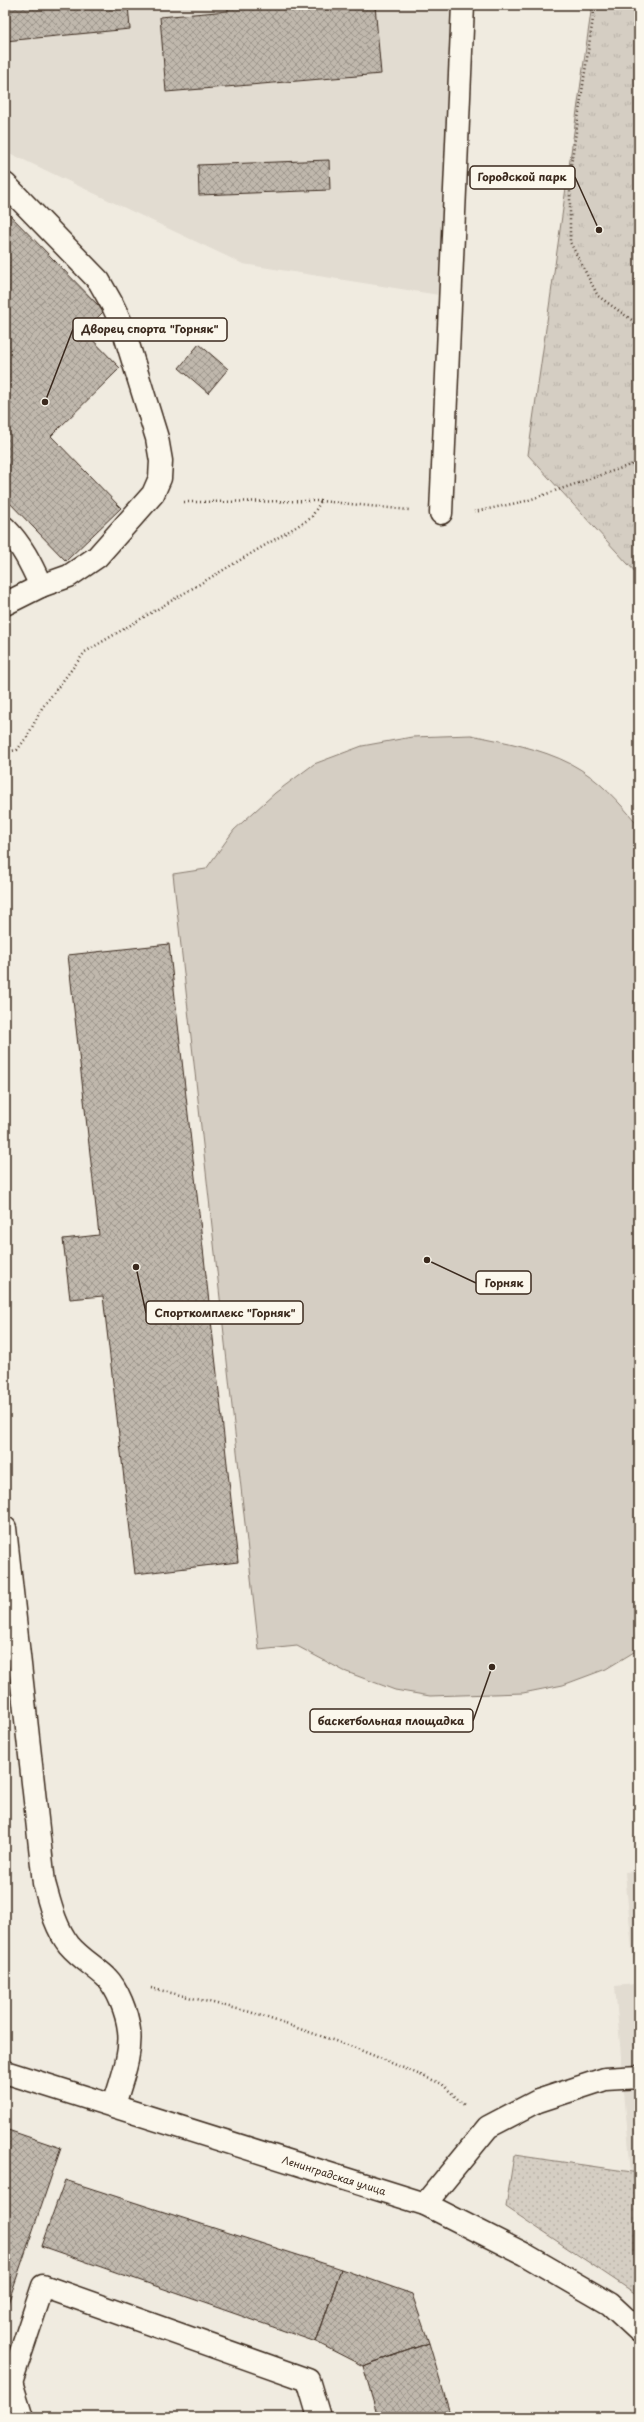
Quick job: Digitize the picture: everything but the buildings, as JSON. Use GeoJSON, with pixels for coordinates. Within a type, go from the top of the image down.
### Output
{"type":"FeatureCollection","features":[{"type":"Feature","properties":{"kind":"street"},"geometry":{"type":"LineString","coordinates":[[441,513],[463,5]]}},
{"type":"Feature","properties":{"kind":"street"},"geometry":{"type":"LineString","coordinates":[[5,184],[99,281],[112,304],[122,325],[157,438],[161,461],[160,478],[153,494],[97,557],[69,576],[41,586],[5,604]]}},
{"type":"Feature","properties":{"kind":"street"},"geometry":{"type":"LineString","coordinates":[[5,528],[17,540],[26,553],[41,586]]}},
{"type":"Feature","properties":{"kind":"street"},"geometry":{"type":"LineString","coordinates":[[5,1528],[44,1883],[53,1915],[68,1944],[84,1960],[107,1979],[121,2001],[129,2030],[128,2057],[114,2105]]}},
{"type":"Feature","properties":{"kind":"street","name":"Ленинградская улица"},"geometry":{"type":"LineString","coordinates":[[5,2072],[425,2204],[524,2254],[610,2304],[639,2331]]}},
{"type":"Feature","properties":{"kind":"street"},"geometry":{"type":"LineString","coordinates":[[425,2204],[488,2128],[538,2101],[605,2079],[639,2077]]}},
{"type":"Feature","properties":{"kind":"street"},"geometry":{"type":"LineString","coordinates":[[22,2417],[8,2381],[43,2286],[308,2380],[319,2417]]}},
{"type":"Feature","properties":{"kind":"path"},"geometry":{"type":"LineString","coordinates":[[595,5],[570,172],[570,242],[598,296],[639,325]]}},
{"type":"Feature","properties":{"kind":"path"},"geometry":{"type":"LineString","coordinates":[[153,494],[177,502],[321,502],[441,513],[473,513],[526,501],[639,462]]}},
{"type":"Feature","properties":{"kind":"path"},"geometry":{"type":"LineString","coordinates":[[5,752],[17,750],[27,737],[42,708],[85,652],[311,518],[321,502]]}},
{"type":"Feature","properties":{"kind":"path"},"geometry":{"type":"LineString","coordinates":[[107,1979],[250,2012],[352,2047],[442,2084],[488,2128]]}},
{"type":"Feature","properties":{"kind":"shaded area"},"geometry":{"type":"Polygon","coordinates":[[[5,5],[457,5],[439,295],[243,264],[5,151],[5,5]]]}},
{"type":"Feature","properties":{"kind":"shaded area"},"geometry":{"type":"Polygon","coordinates":[[[639,1871],[639,2173],[631,2173],[615,1986],[635,1984],[625,1872],[639,1871]]]}},
{"type":"Feature","properties":{"kind":"green space"},"geometry":{"type":"Polygon","coordinates":[[[592,5],[639,5],[639,576],[528,455],[592,5]]]}},
{"type":"Feature","properties":{"kind":"green space"},"geometry":{"type":"Polygon","coordinates":[[[471,735],[535,750],[559,758],[571,764],[590,776],[599,784],[616,800],[639,826],[639,1649],[606,1669],[563,1685],[523,1693],[430,1696],[395,1690],[344,1671],[297,1646],[259,1650],[173,874],[206,869],[234,830],[275,793],[314,764],[362,746],[412,737],[471,735]]]}},
{"type":"Feature","properties":{"kind":"green space"},"geometry":{"type":"Polygon","coordinates":[[[514,2155],[639,2173],[639,2296],[506,2207],[514,2155]]]}},
{"type":"Feature","properties":{"kind":"place","name":"Городской парк"},"geometry":{"type":"Point","coordinates":[599,230]}},
{"type":"Feature","properties":{"kind":"place","name":"Дворец спорта \"Горняк\""},"geometry":{"type":"Point","coordinates":[45,402]}},
{"type":"Feature","properties":{"kind":"place","name":"Горняк"},"geometry":{"type":"Point","coordinates":[427,1260]}},
{"type":"Feature","properties":{"kind":"place","name":"Спорткомплекс \"Горняк\""},"geometry":{"type":"Point","coordinates":[136,1267]}},
{"type":"Feature","properties":{"kind":"place","name":"баскетбольная площадка"},"geometry":{"type":"Point","coordinates":[492,1667]}}]}
